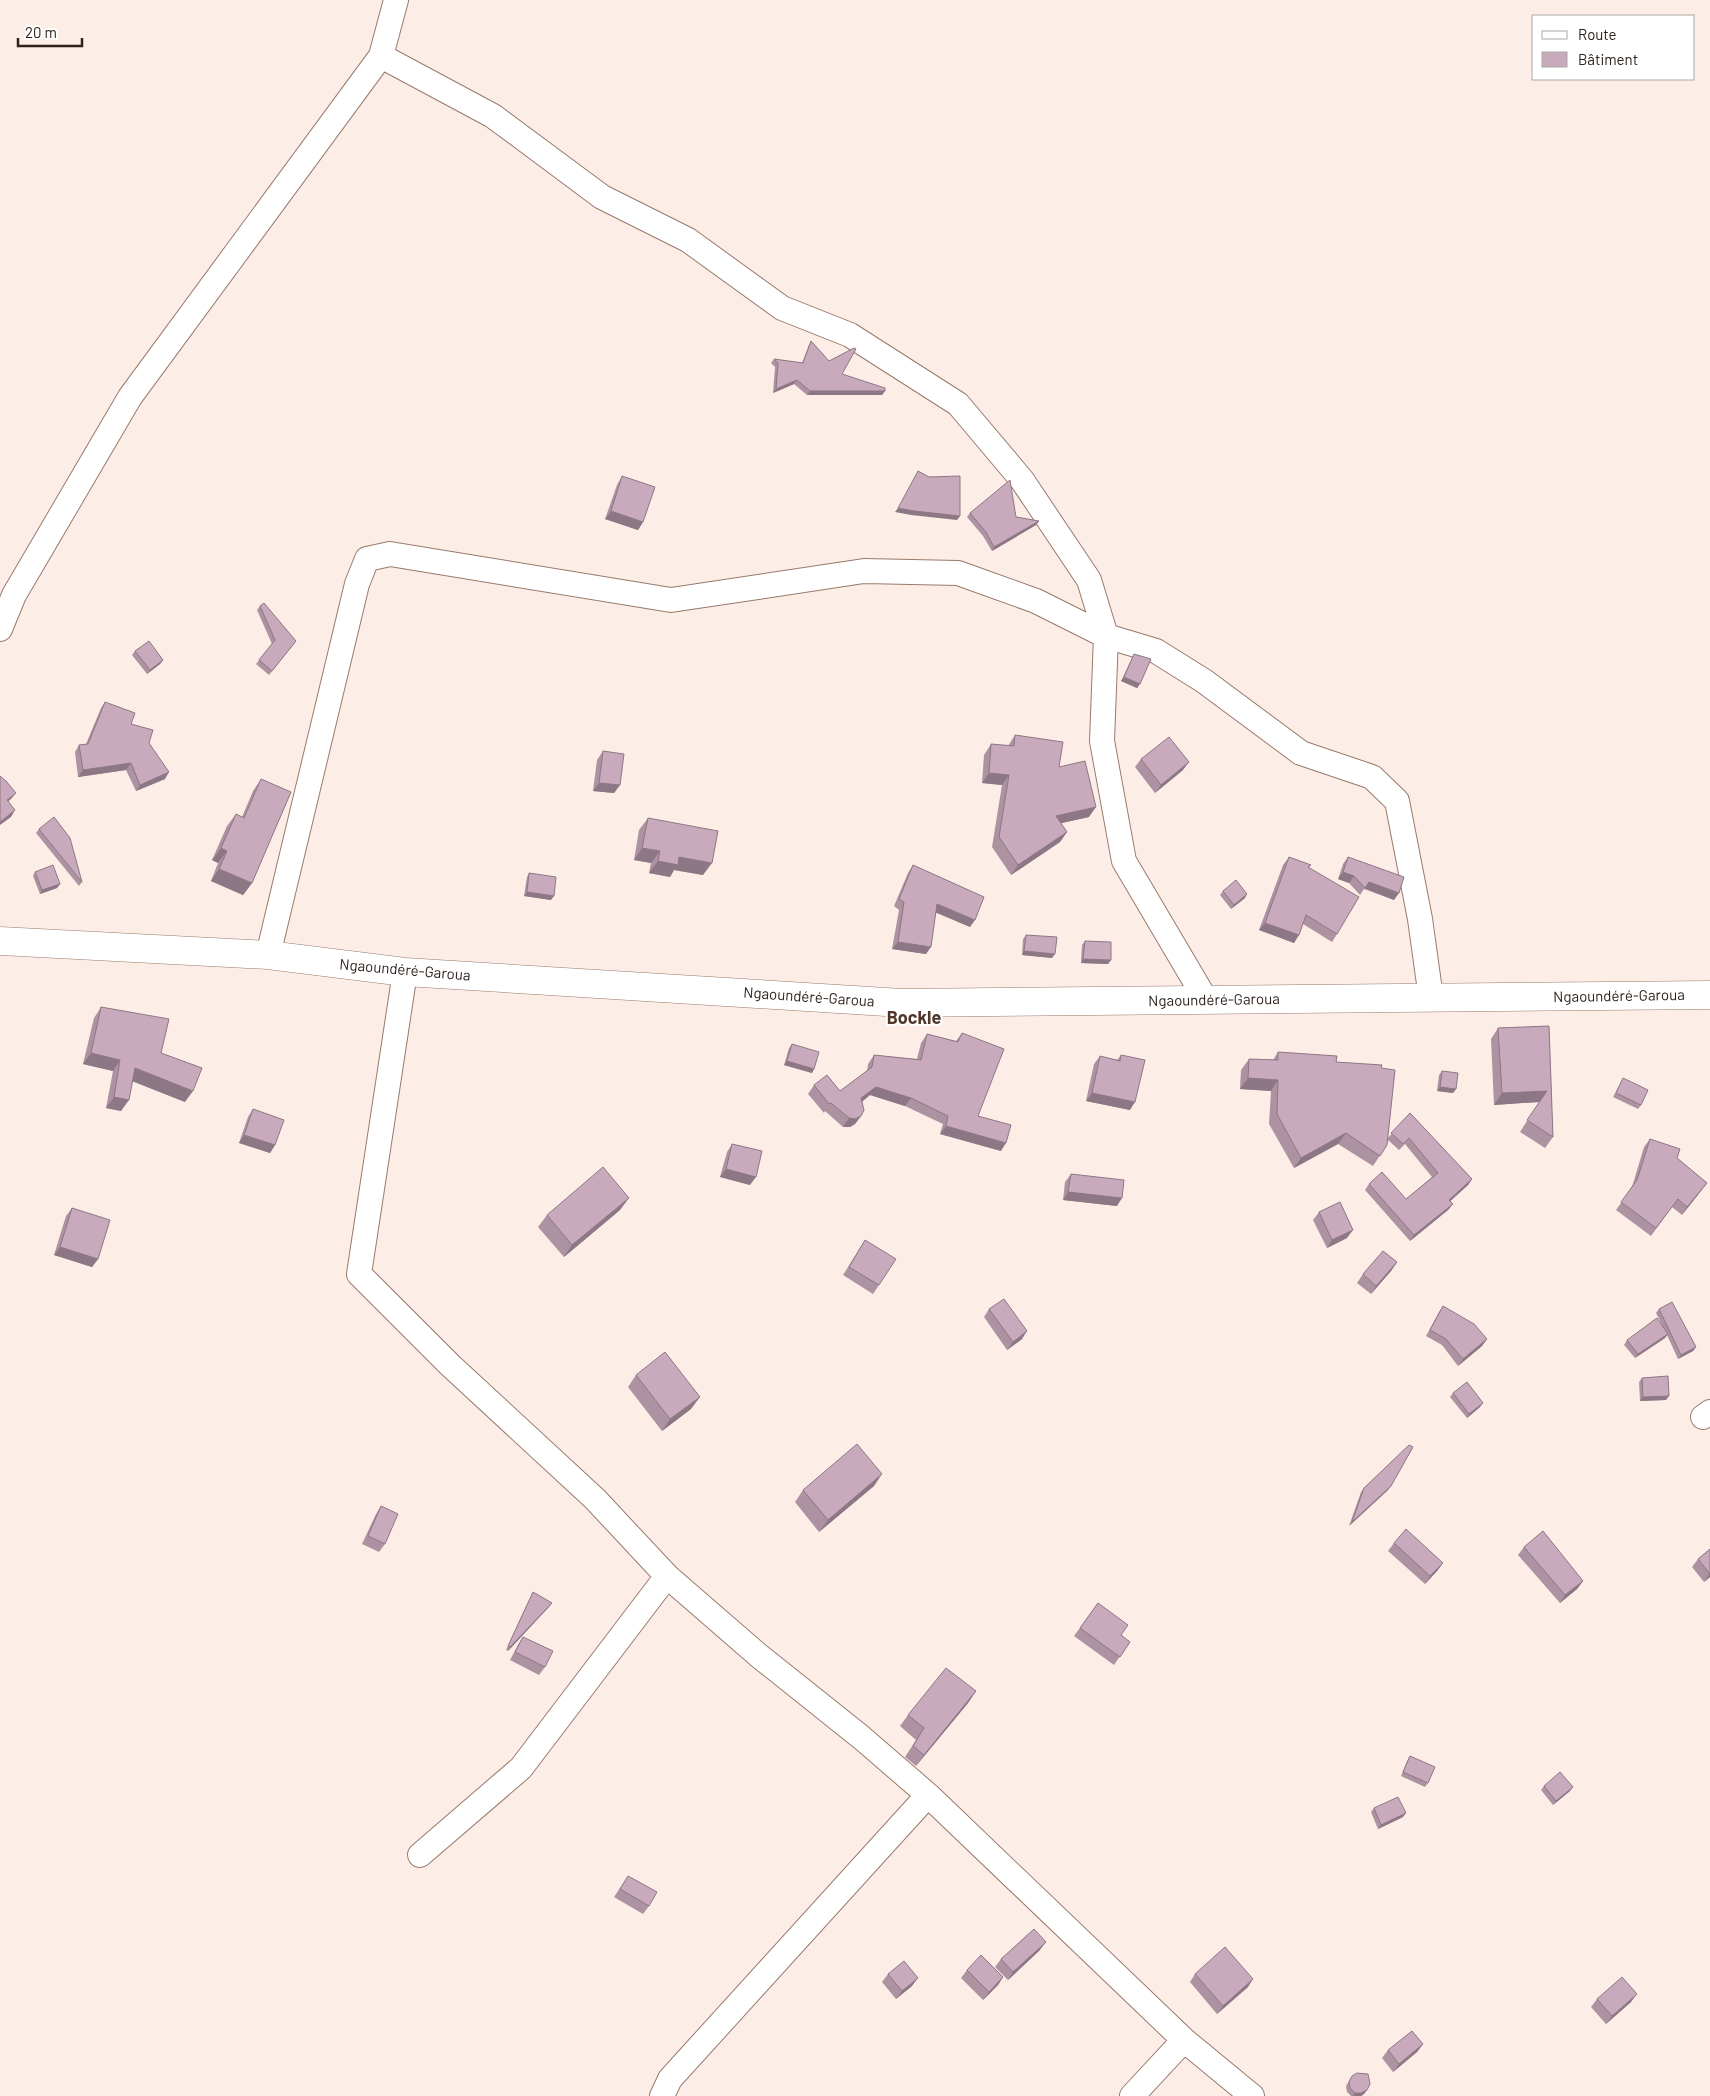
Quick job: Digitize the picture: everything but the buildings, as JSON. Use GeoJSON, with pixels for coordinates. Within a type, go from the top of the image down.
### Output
{"type":"FeatureCollection","features":[{"type":"Feature","properties":{"kind":"highway","name":"Ngaoundéré-Garoua"},"geometry":{"type":"LineString","coordinates":[[0,941],[268,955],[405,972],[902,1003],[1710,995]]}},
{"type":"Feature","properties":{"kind":"street"},"geometry":{"type":"LineString","coordinates":[[0,629],[14,595],[130,398],[381,56],[396,0]]}},
{"type":"Feature","properties":{"kind":"street"},"geometry":{"type":"LineString","coordinates":[[381,56],[494,116],[602,197],[688,240],[782,308],[850,335],[958,404],[1022,480],[1089,580],[1106,636],[1102,741],[1124,861],[1206,1000]]}},
{"type":"Feature","properties":{"kind":"street"},"geometry":{"type":"LineString","coordinates":[[268,955],[357,584],[367,558],[390,554],[671,600],[864,571],[958,574],[1036,601],[1106,636],[1156,651],[1204,681],[1301,753],[1372,777],[1398,801],[1420,919],[1431,998]]}},
{"type":"Feature","properties":{"kind":"street"},"geometry":{"type":"LineString","coordinates":[[405,972],[359,1274],[450,1365],[595,1499],[667,1576],[758,1655],[862,1738],[928,1795],[1184,2040],[1252,2096]]}},
{"type":"Feature","properties":{"kind":"street"},"geometry":{"type":"LineString","coordinates":[[420,1855],[521,1768],[667,1576]]}},
{"type":"Feature","properties":{"kind":"street"},"geometry":{"type":"LineString","coordinates":[[662,2096],[670,2079],[928,1795]]}},
{"type":"Feature","properties":{"kind":"street"},"geometry":{"type":"LineString","coordinates":[[1132,2096],[1184,2040]]}},
{"type":"Feature","properties":{"kind":"district","name":"Bockle"},"geometry":{"type":"Point","coordinates":[914,1018]}}]}
